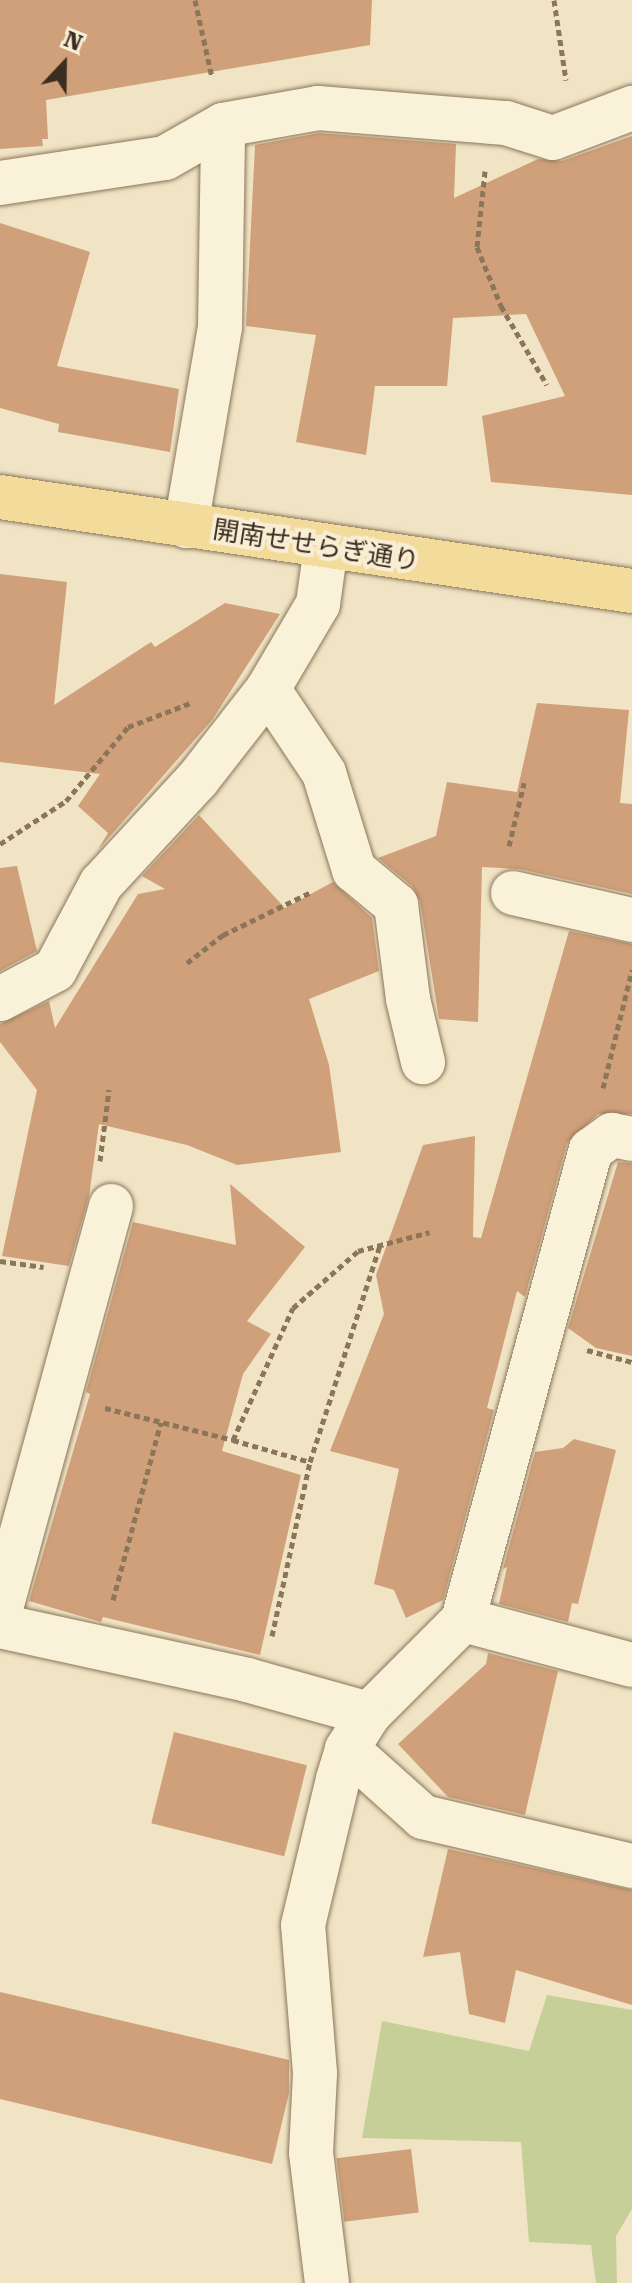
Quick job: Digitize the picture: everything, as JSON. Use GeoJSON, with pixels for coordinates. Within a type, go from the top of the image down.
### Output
{"type":"FeatureCollection","features":[{"type":"Feature","properties":{"kind":"main road","name":"開南せせらぎ通り"},"geometry":{"type":"LineString","coordinates":[[0,497],[632,591]]}},
{"type":"Feature","properties":{"kind":"street"},"geometry":{"type":"LineString","coordinates":[[0,183],[165,158],[223,125],[318,108],[506,123],[553,138],[632,108]]}},
{"type":"Feature","properties":{"kind":"street"},"geometry":{"type":"LineString","coordinates":[[186,526],[220,327],[223,125]]}},
{"type":"Feature","properties":{"kind":"street"},"geometry":{"type":"LineString","coordinates":[[0,999],[55,970],[101,884],[198,779],[268,689],[318,604],[326,547]]}},
{"type":"Feature","properties":{"kind":"street"},"geometry":{"type":"LineString","coordinates":[[268,689],[324,773],[354,870],[396,905],[408,999],[423,1062]]}},
{"type":"Feature","properties":{"kind":"street"},"geometry":{"type":"LineString","coordinates":[[513,893],[632,920]]}},
{"type":"Feature","properties":{"kind":"street"},"geometry":{"type":"LineString","coordinates":[[327,2283],[311,2153],[315,2073],[303,1925],[358,1731],[463,1620],[591,1150],[618,1140]]}},
{"type":"Feature","properties":{"kind":"street"},"geometry":{"type":"LineString","coordinates":[[0,1612],[61,1398],[111,1206]]}},
{"type":"Feature","properties":{"kind":"street"},"geometry":{"type":"LineString","coordinates":[[463,1620],[632,1665]]}},
{"type":"Feature","properties":{"kind":"street"},"geometry":{"type":"LineString","coordinates":[[0,1626],[262,1684],[358,1731],[423,1817],[632,1866]]}},
{"type":"Feature","properties":{"kind":"path"},"geometry":{"type":"LineString","coordinates":[[195,0],[223,125]]}},
{"type":"Feature","properties":{"kind":"path"},"geometry":{"type":"LineString","coordinates":[[554,0],[574,128]]}},
{"type":"Feature","properties":{"kind":"path"},"geometry":{"type":"LineString","coordinates":[[506,123],[480,182],[477,247],[501,306],[547,385]]}},
{"type":"Feature","properties":{"kind":"path"},"geometry":{"type":"LineString","coordinates":[[0,844],[66,801],[128,727],[197,700],[237,729]]}},
{"type":"Feature","properties":{"kind":"path"},"geometry":{"type":"LineString","coordinates":[[513,893],[499,894],[524,783]]}},
{"type":"Feature","properties":{"kind":"path"},"geometry":{"type":"LineString","coordinates":[[187,963],[223,935],[354,870]]}},
{"type":"Feature","properties":{"kind":"path"},"geometry":{"type":"LineString","coordinates":[[618,1140],[593,1129],[632,969]]}},
{"type":"Feature","properties":{"kind":"path"},"geometry":{"type":"LineString","coordinates":[[621,1013],[632,1015]]}},
{"type":"Feature","properties":{"kind":"path"},"geometry":{"type":"LineString","coordinates":[[109,1090],[96,1194],[111,1206]]}},
{"type":"Feature","properties":{"kind":"path"},"geometry":{"type":"LineString","coordinates":[[233,1440],[293,1308],[358,1251],[430,1232]]}},
{"type":"Feature","properties":{"kind":"path"},"geometry":{"type":"LineString","coordinates":[[262,1684],[310,1462],[380,1245]]}},
{"type":"Feature","properties":{"kind":"path"},"geometry":{"type":"LineString","coordinates":[[61,1398],[310,1462]]}},
{"type":"Feature","properties":{"kind":"path"},"geometry":{"type":"LineString","coordinates":[[101,1647],[161,1422]]}},
{"type":"Feature","properties":{"kind":"green space"},"geometry":{"type":"Polygon","coordinates":[[[547,1995],[632,2010],[632,2209],[616,2236],[617,2283],[596,2283],[591,2245],[529,2242],[521,2142],[362,2138],[382,2021],[529,2051],[547,1995]]]}},
{"type":"Feature","properties":{"kind":"building"},"geometry":{"type":"Polygon","coordinates":[[[0,0],[372,0],[370,45],[46,100],[48,139],[42,139],[43,146],[0,149],[0,0]]]}},
{"type":"Feature","properties":{"kind":"building"},"geometry":{"type":"Polygon","coordinates":[[[319,133],[456,144],[454,198],[538,159],[562,161],[632,136],[632,495],[491,482],[482,416],[565,396],[526,314],[453,318],[447,386],[375,386],[366,455],[296,442],[316,335],[246,326],[255,145],[319,133]]]}},
{"type":"Feature","properties":{"kind":"building"},"geometry":{"type":"Polygon","coordinates":[[[0,223],[90,252],[57,366],[179,389],[170,452],[58,432],[59,424],[0,408],[0,223]]]}},
{"type":"Feature","properties":{"kind":"building"},"geometry":{"type":"Polygon","coordinates":[[[0,574],[67,582],[54,705],[151,642],[155,647],[225,603],[280,614],[212,720],[98,850],[108,833],[78,806],[100,774],[0,762],[0,574]]]}},
{"type":"Feature","properties":{"kind":"building"},"geometry":{"type":"Polygon","coordinates":[[[537,703],[629,710],[620,803],[632,804],[632,894],[519,869],[482,867],[478,1022],[439,1019],[420,901],[412,886],[378,858],[436,836],[447,782],[517,792],[537,703]]]}},
{"type":"Feature","properties":{"kind":"building"},"geometry":{"type":"Polygon","coordinates":[[[199,815],[285,908],[333,882],[372,918],[379,971],[309,999],[329,1065],[341,1152],[237,1165],[187,1145],[99,1124],[89,1196],[69,1266],[2,1256],[37,1090],[0,1042],[0,1024],[49,1001],[55,1028],[138,894],[165,889],[142,876],[199,815]]]}},
{"type":"Feature","properties":{"kind":"building"},"geometry":{"type":"Polygon","coordinates":[[[17,866],[37,951],[0,971],[0,868],[17,866]]]}},
{"type":"Feature","properties":{"kind":"building"},"geometry":{"type":"Polygon","coordinates":[[[569,931],[632,944],[632,1114],[598,1114],[567,1143],[525,1297],[517,1291],[487,1408],[494,1410],[443,1600],[406,1618],[394,1590],[374,1584],[399,1469],[330,1451],[384,1314],[376,1275],[423,1145],[475,1136],[473,1237],[481,1238],[569,931]]]}},
{"type":"Feature","properties":{"kind":"building"},"geometry":{"type":"Polygon","coordinates":[[[618,1162],[632,1163],[632,1356],[596,1348],[568,1328],[618,1162]]]}},
{"type":"Feature","properties":{"kind":"building"},"geometry":{"type":"Polygon","coordinates":[[[230,1184],[305,1247],[247,1321],[271,1334],[243,1374],[222,1451],[301,1475],[260,1655],[103,1617],[101,1622],[29,1601],[90,1394],[86,1392],[133,1222],[236,1245],[230,1184]]]}},
{"type":"Feature","properties":{"kind":"building"},"geometry":{"type":"Polygon","coordinates":[[[574,1439],[616,1450],[578,1604],[572,1603],[568,1622],[499,1604],[507,1567],[503,1569],[535,1452],[563,1448],[574,1439]]]}},
{"type":"Feature","properties":{"kind":"building"},"geometry":{"type":"Polygon","coordinates":[[[488,1653],[558,1671],[525,1815],[448,1797],[398,1744],[486,1664],[488,1653]]]}},
{"type":"Feature","properties":{"kind":"building"},"geometry":{"type":"Polygon","coordinates":[[[174,1732],[307,1765],[284,1856],[151,1823],[174,1732]]]}},
{"type":"Feature","properties":{"kind":"building"},"geometry":{"type":"Polygon","coordinates":[[[448,1849],[632,1890],[632,2005],[516,1970],[505,2023],[469,2014],[460,1952],[423,1957],[448,1849]]]}},
{"type":"Feature","properties":{"kind":"building"},"geometry":{"type":"Polygon","coordinates":[[[0,1992],[289,2060],[289,2093],[272,2164],[0,2099],[0,1992]]]}},
{"type":"Feature","properties":{"kind":"building"},"geometry":{"type":"Polygon","coordinates":[[[411,2149],[419,2213],[344,2222],[337,2158],[411,2149]]]}}]}
